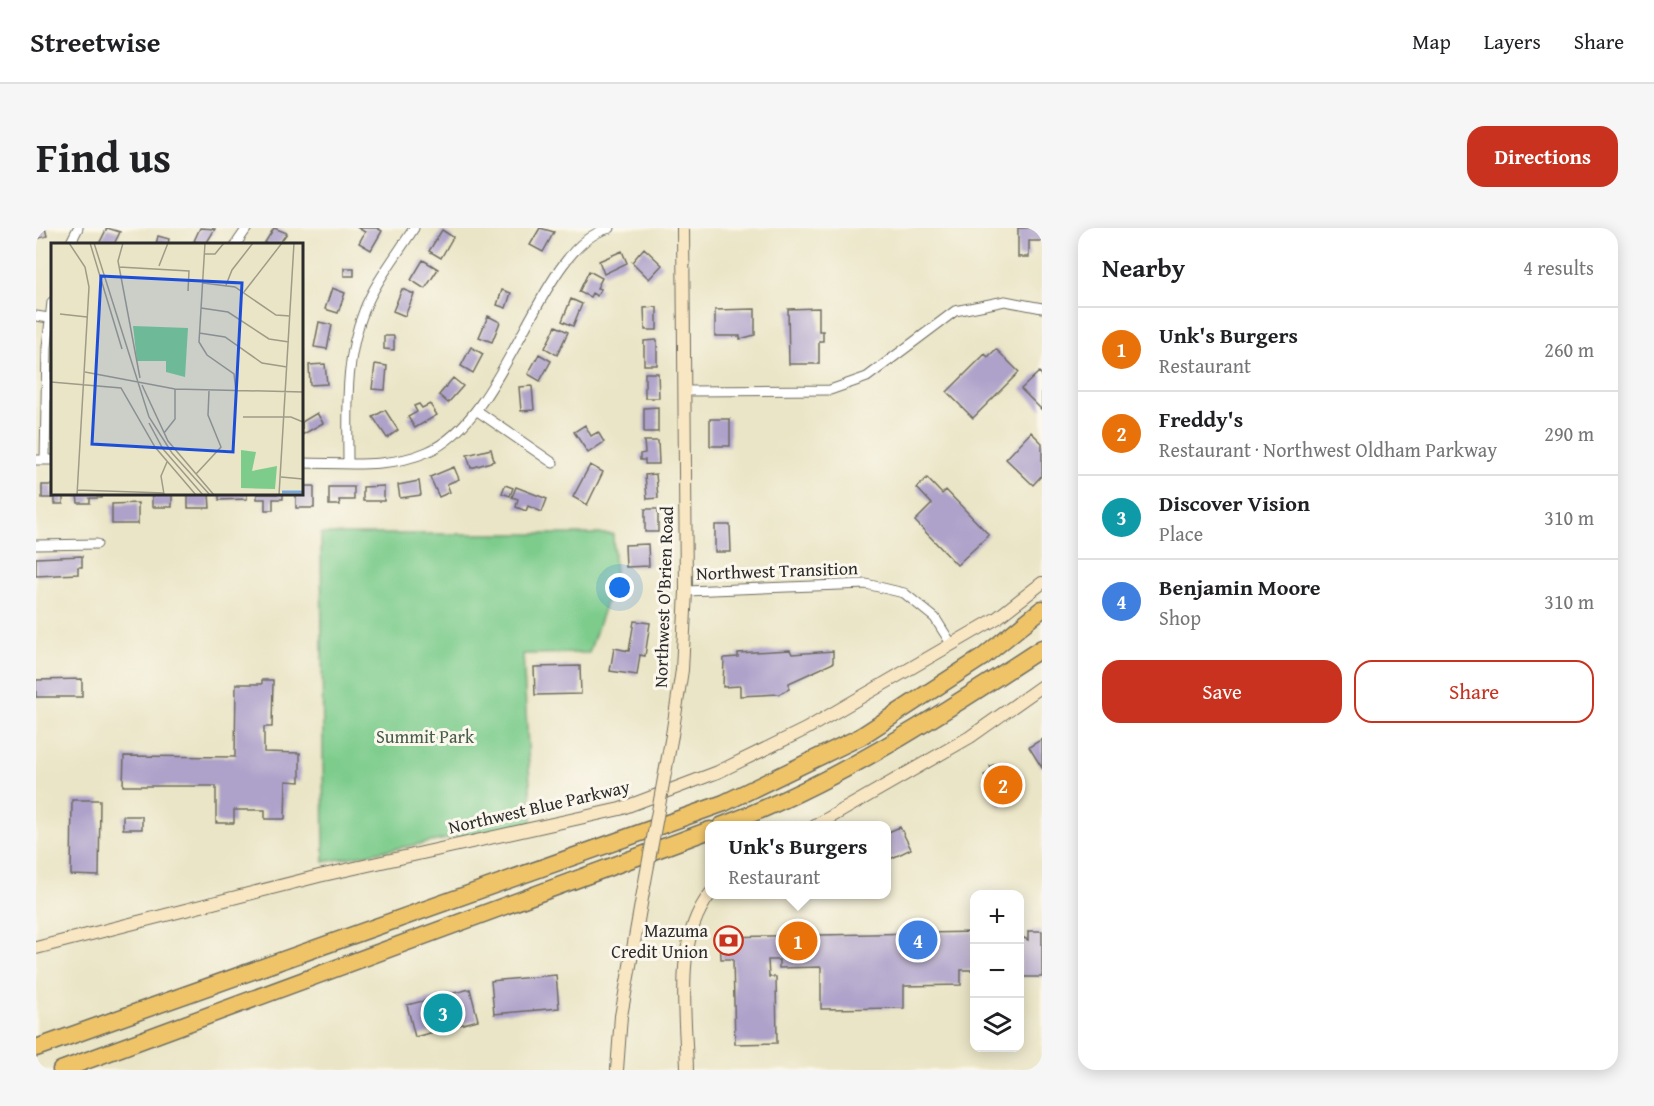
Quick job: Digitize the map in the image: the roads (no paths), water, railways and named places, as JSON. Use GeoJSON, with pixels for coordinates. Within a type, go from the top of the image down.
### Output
{"type":"FeatureCollection","features":[{"type":"Feature","properties":{"kind":"highway"},"geometry":{"type":"LineString","coordinates":[[36,1048],[724,803],[860,737],[983,657],[1042,609]]}},
{"type":"Feature","properties":{"kind":"highway"},"geometry":{"type":"LineString","coordinates":[[733,821],[777,805],[939,717],[1042,648]]}},
{"type":"Feature","properties":{"kind":"highway"},"geometry":{"type":"LineString","coordinates":[[61,1070],[705,832]]}},
{"type":"Feature","properties":{"kind":"street"},"geometry":{"type":"LineString","coordinates":[[70,243],[78,228]]}},
{"type":"Feature","properties":{"kind":"street"},"geometry":{"type":"LineString","coordinates":[[237,243],[246,228]]}},
{"type":"Feature","properties":{"kind":"street"},"geometry":{"type":"LineString","coordinates":[[348,463],[348,386],[356,335],[373,293],[414,228]]}},
{"type":"Feature","properties":{"kind":"street"},"geometry":{"type":"LineString","coordinates":[[303,463],[398,462],[428,452],[462,427],[476,410],[568,256],[592,235],[610,228]]}},
{"type":"Feature","properties":{"kind":"street","name":"Northwest O'Brien Road"},"geometry":{"type":"LineString","coordinates":[[617,1070],[621,1016],[682,670],[686,591],[683,228]]}},
{"type":"Feature","properties":{"kind":"street"},"geometry":{"type":"LineString","coordinates":[[686,391],[830,390],[867,377],[955,311],[1005,301],[1042,308]]}},
{"type":"Feature","properties":{"kind":"street"},"geometry":{"type":"LineString","coordinates":[[45,460],[51,307]]}},
{"type":"Feature","properties":{"kind":"street"},"geometry":{"type":"LineString","coordinates":[[36,316],[49,318]]}},
{"type":"Feature","properties":{"kind":"street"},"geometry":{"type":"LineString","coordinates":[[476,410],[553,463]]}},
{"type":"Feature","properties":{"kind":"street"},"geometry":{"type":"LineString","coordinates":[[36,545],[97,544]]}},
{"type":"Feature","properties":{"kind":"street","name":"Northwest Blue Parkway"},"geometry":{"type":"LineString","coordinates":[[36,948],[319,876],[620,810],[718,772],[806,729],[997,618],[1042,583]]}},
{"type":"Feature","properties":{"kind":"street","name":"Northwest Transition"},"geometry":{"type":"LineString","coordinates":[[686,591],[866,584],[904,593],[935,618],[952,645]]}},
{"type":"Feature","properties":{"kind":"street"},"geometry":{"type":"LineString","coordinates":[[822,821],[970,737],[1042,686]]}},
{"type":"Feature","properties":{"kind":"street"},"geometry":{"type":"LineString","coordinates":[[687,1070],[685,979],[688,942],[697,911],[707,899]]}},
{"type":"Feature","properties":{"kind":"place","name":"Freddy's"},"geometry":{"type":"Point","coordinates":[1003,785]}},
{"type":"Feature","properties":{"kind":"place","name":"Benjamin Moore"},"geometry":{"type":"Point","coordinates":[918,940]}},
{"type":"Feature","properties":{"kind":"place","name":"Mazuma Credit Union"},"geometry":{"type":"Point","coordinates":[729,941]}},
{"type":"Feature","properties":{"kind":"place","name":"Unk's Burgers"},"geometry":{"type":"Point","coordinates":[798,941]}},
{"type":"Feature","properties":{"kind":"place","name":"Discover Vision"},"geometry":{"type":"Point","coordinates":[443,1013]}},
{"type":"Feature","properties":{"kind":"park label","name":"Summit Park"},"geometry":{"type":"Point","coordinates":[425,737]}}]}
